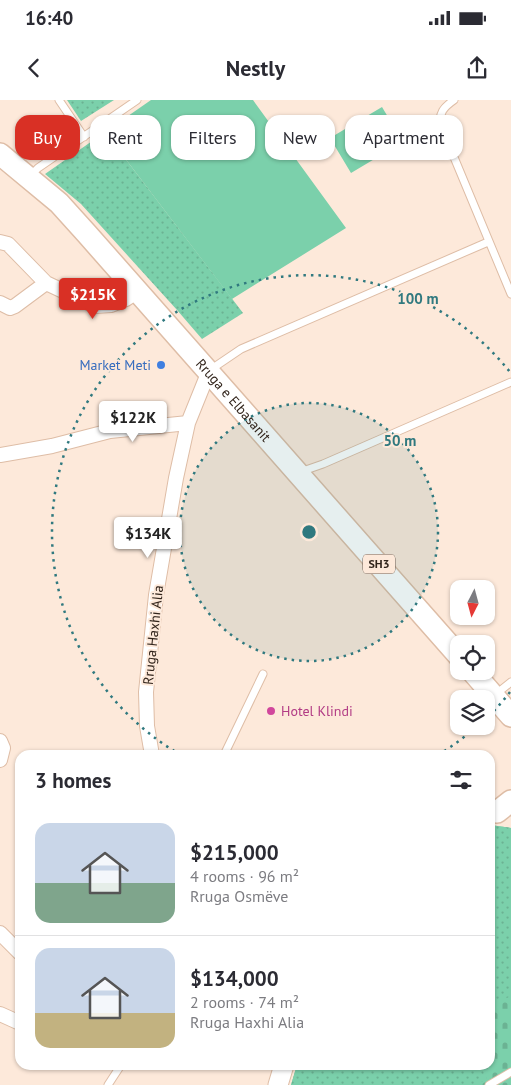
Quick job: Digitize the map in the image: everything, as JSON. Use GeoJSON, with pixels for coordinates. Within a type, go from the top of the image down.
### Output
{"type":"FeatureCollection","features":[{"type":"Feature","properties":{"kind":"main road","name":"Rruga e Elbasanit"},"geometry":{"type":"LineString","coordinates":[[0,154],[59,203],[450,646]]}},
{"type":"Feature","properties":{"kind":"main road"},"geometry":{"type":"LineString","coordinates":[[480,680],[489,690]]}},
{"type":"Feature","properties":{"kind":"main road"},"geometry":{"type":"LineString","coordinates":[[495,697],[511,716]]}},
{"type":"Feature","properties":{"kind":"main road"},"geometry":{"type":"LineString","coordinates":[[278,1085],[282,1070]]}},
{"type":"Feature","properties":{"kind":"street"},"geometry":{"type":"LineString","coordinates":[[0,242],[8,244],[46,283],[95,306],[111,305],[126,299],[138,291]]}},
{"type":"Feature","properties":{"kind":"street"},"geometry":{"type":"LineString","coordinates":[[0,303],[10,308],[15,306],[46,283]]}},
{"type":"Feature","properties":{"kind":"street","name":"Rruga Haxhi Alia"},"geometry":{"type":"LineString","coordinates":[[151,750],[147,726],[146,692],[156,595],[176,478],[188,423],[209,371]]}},
{"type":"Feature","properties":{"kind":"street"},"geometry":{"type":"LineString","coordinates":[[0,455],[52,446],[110,431],[188,423]]}},
{"type":"Feature","properties":{"kind":"street"},"geometry":{"type":"LineString","coordinates":[[0,741],[3,748],[0,760]]}},
{"type":"Feature","properties":{"kind":"street"},"geometry":{"type":"LineString","coordinates":[[0,932],[15,948]]}},
{"type":"Feature","properties":{"kind":"street"},"geometry":{"type":"LineString","coordinates":[[0,1014],[15,1021]]}},
{"type":"Feature","properties":{"kind":"lane"},"geometry":{"type":"LineString","coordinates":[[59,100],[84,137]]}},
{"type":"Feature","properties":{"kind":"lane"},"geometry":{"type":"LineString","coordinates":[[29,177],[38,168],[137,100]]}},
{"type":"Feature","properties":{"kind":"lane"},"geometry":{"type":"LineString","coordinates":[[454,100],[446,105],[441,112],[439,118],[441,126],[511,294]]}},
{"type":"Feature","properties":{"kind":"lane"},"geometry":{"type":"LineString","coordinates":[[209,371],[241,349],[488,242]]}},
{"type":"Feature","properties":{"kind":"lane"},"geometry":{"type":"LineString","coordinates":[[298,473],[323,464],[511,382]]}},
{"type":"Feature","properties":{"kind":"lane"},"geometry":{"type":"LineString","coordinates":[[226,750],[263,674]]}},
{"type":"Feature","properties":{"kind":"lane"},"geometry":{"type":"LineString","coordinates":[[495,695],[511,682]]}},
{"type":"Feature","properties":{"kind":"lane"},"geometry":{"type":"LineString","coordinates":[[108,1085],[118,1070]]}},
{"type":"Feature","properties":{"kind":"lane"},"geometry":{"type":"LineString","coordinates":[[489,1085],[502,1082],[511,1072]]}},
{"type":"Feature","properties":{"kind":"green space"},"geometry":{"type":"Polygon","coordinates":[[[67,100],[114,100],[81,121],[80,115],[77,115],[67,100]]]}},
{"type":"Feature","properties":{"kind":"green space"},"geometry":{"type":"Polygon","coordinates":[[[151,100],[253,100],[265,117],[265,160],[297,160],[346,228],[232,299],[126,160],[161,160],[161,115],[129,115],[151,100]]]}},
{"type":"Feature","properties":{"kind":"green space"},"geometry":{"type":"Polygon","coordinates":[[[382,107],[387,115],[369,115],[382,107]]]}},
{"type":"Feature","properties":{"kind":"green space"},"geometry":{"type":"Polygon","coordinates":[[[345,129],[345,160],[373,160],[351,173],[335,146],[335,135],[345,129]]]}},
{"type":"Feature","properties":{"kind":"green space"},"geometry":{"type":"Polygon","coordinates":[[[90,142],[90,160],[126,160],[243,313],[202,339],[81,204],[45,174],[65,160],[80,160],[80,150],[90,142]]]}},
{"type":"Feature","properties":{"kind":"green space"},"geometry":{"type":"Polygon","coordinates":[[[495,826],[511,828],[511,1085],[291,1085],[296,1070],[495,1070],[495,826]]]}},
{"type":"Feature","properties":{"kind":"green space"},"geometry":{"type":"Polygon","coordinates":[[[495,826],[511,828],[511,996],[495,1004],[495,826]]]}},
{"type":"Feature","properties":{"kind":"green space"},"geometry":{"type":"Polygon","coordinates":[[[296,1070],[482,1070],[487,1079],[476,1085],[291,1085],[296,1070]]]}},
{"type":"Feature","properties":{"kind":"place","name":"Market Meti"},"geometry":{"type":"Point","coordinates":[161,365]}},
{"type":"Feature","properties":{"kind":"place","name":"Hotel Klindi"},"geometry":{"type":"Point","coordinates":[271,711]}}]}
